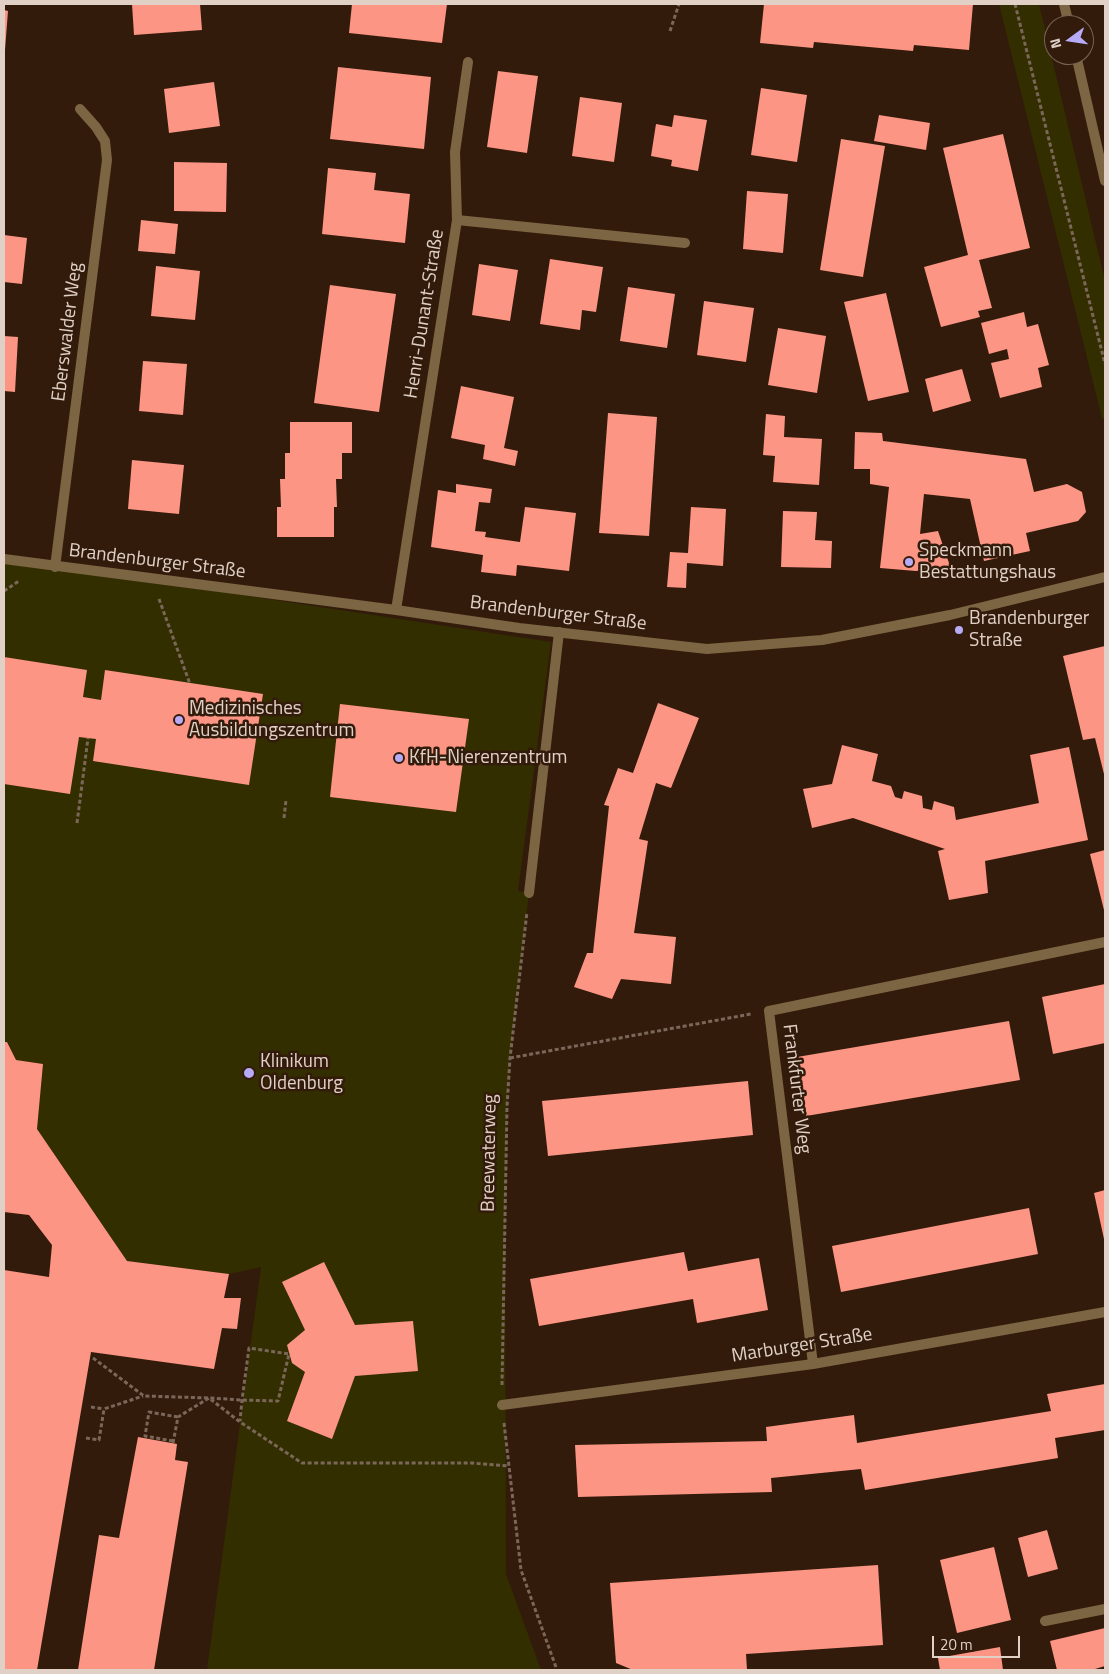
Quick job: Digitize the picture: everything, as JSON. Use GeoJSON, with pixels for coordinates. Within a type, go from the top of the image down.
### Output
{"type":"FeatureCollection","features":[{"type":"Feature","properties":{"kind":"street"},"geometry":{"type":"LineString","coordinates":[[457,220],[455,152],[468,62]]}},
{"type":"Feature","properties":{"kind":"street"},"geometry":{"type":"LineString","coordinates":[[1078,65],[1105,181]]}},
{"type":"Feature","properties":{"kind":"street","name":"Eberswalder Weg"},"geometry":{"type":"LineString","coordinates":[[55,567],[107,160],[105,141],[96,127],[80,109]]}},
{"type":"Feature","properties":{"kind":"street","name":"Henri-Dunant-Straße"},"geometry":{"type":"LineString","coordinates":[[396,610],[457,220],[686,243]]}},
{"type":"Feature","properties":{"kind":"street","name":"Brandenburger Straße"},"geometry":{"type":"LineString","coordinates":[[4,560],[396,610],[519,628],[707,649],[822,640],[950,615],[1105,578]]}},
{"type":"Feature","properties":{"kind":"street"},"geometry":{"type":"LineString","coordinates":[[530,893],[559,632]]}},
{"type":"Feature","properties":{"kind":"street","name":"Frankfurter Weg"},"geometry":{"type":"LineString","coordinates":[[813,1364],[768,1011],[1105,942]]}},
{"type":"Feature","properties":{"kind":"street","name":"Marburger Straße"},"geometry":{"type":"LineString","coordinates":[[502,1406],[813,1364],[1105,1312]]}},
{"type":"Feature","properties":{"kind":"street"},"geometry":{"type":"LineString","coordinates":[[1045,1621],[1105,1609]]}},
{"type":"Feature","properties":{"kind":"path"},"geometry":{"type":"LineString","coordinates":[[670,31],[679,4]]}},
{"type":"Feature","properties":{"kind":"path"},"geometry":{"type":"LineString","coordinates":[[1015,4],[1105,364]]}},
{"type":"Feature","properties":{"kind":"path"},"geometry":{"type":"LineString","coordinates":[[152,579],[190,684]]}},
{"type":"Feature","properties":{"kind":"path"},"geometry":{"type":"LineString","coordinates":[[77,823],[88,738]]}},
{"type":"Feature","properties":{"kind":"path"},"geometry":{"type":"LineString","coordinates":[[284,818],[286,800]]}},
{"type":"Feature","properties":{"kind":"path","name":"Breewaterweg"},"geometry":{"type":"LineString","coordinates":[[530,893],[510,1058],[507,1107],[502,1406],[521,1570],[557,1670]]}},
{"type":"Feature","properties":{"kind":"path"},"geometry":{"type":"LineString","coordinates":[[510,1058],[768,1011]]}},
{"type":"Feature","properties":{"kind":"path"},"geometry":{"type":"LineString","coordinates":[[90,1407],[104,1409],[144,1396],[209,1398],[242,1400],[278,1401],[289,1354],[249,1348],[242,1400],[240,1422]]}},
{"type":"Feature","properties":{"kind":"path"},"geometry":{"type":"LineString","coordinates":[[93,1358],[144,1396]]}},
{"type":"Feature","properties":{"kind":"path"},"geometry":{"type":"LineString","coordinates":[[178,1417],[173,1442],[145,1436],[149,1412],[178,1417],[209,1398]]}},
{"type":"Feature","properties":{"kind":"path"},"geometry":{"type":"LineString","coordinates":[[209,1398],[240,1422],[302,1462],[472,1463],[509,1466]]}},
{"type":"Feature","properties":{"kind":"path"},"geometry":{"type":"LineString","coordinates":[[86,1438],[99,1440],[104,1409]]}},
{"type":"Feature","properties":{"kind":"shaded area"},"geometry":{"type":"Polygon","coordinates":[[[999,4],[1039,4],[1044,25],[1044,65],[1054,65],[1105,281],[1105,420],[1102,418],[999,4]]]}},
{"type":"Feature","properties":{"kind":"shaded area","name":"Klinikum Oldenburg"},"geometry":{"type":"Polygon","coordinates":[[[4,559],[551,642],[518,891],[529,893],[510,1058],[507,1107],[505,1236],[506,1574],[541,1670],[207,1670],[261,1267],[229,1274],[127,1261],[37,1129],[43,1064],[16,1060],[8,1042],[4,1042],[4,559]]]}},
{"type":"Feature","properties":{"kind":"building"},"geometry":{"type":"Polygon","coordinates":[[[132,4],[200,4],[202,30],[134,35],[132,4]]]}},
{"type":"Feature","properties":{"kind":"building"},"geometry":{"type":"Polygon","coordinates":[[[352,4],[447,4],[442,43],[349,33],[352,4]]]}},
{"type":"Feature","properties":{"kind":"building"},"geometry":{"type":"Polygon","coordinates":[[[764,4],[973,4],[969,50],[914,45],[913,51],[814,42],[813,48],[760,43],[764,4]]]}},
{"type":"Feature","properties":{"kind":"building"},"geometry":{"type":"Polygon","coordinates":[[[4,10],[8,11],[5,50],[4,50],[4,10]]]}},
{"type":"Feature","properties":{"kind":"building"},"geometry":{"type":"Polygon","coordinates":[[[338,67],[431,77],[424,149],[330,139],[338,67]]]}},
{"type":"Feature","properties":{"kind":"building"},"geometry":{"type":"Polygon","coordinates":[[[498,71],[538,76],[527,153],[487,147],[498,71]]]}},
{"type":"Feature","properties":{"kind":"building"},"geometry":{"type":"Polygon","coordinates":[[[214,82],[220,126],[169,133],[164,89],[214,82]]]}},
{"type":"Feature","properties":{"kind":"building"},"geometry":{"type":"Polygon","coordinates":[[[761,88],[807,95],[797,162],[751,155],[761,88]]]}},
{"type":"Feature","properties":{"kind":"building"},"geometry":{"type":"Polygon","coordinates":[[[580,97],[622,103],[614,162],[572,156],[580,97]]]}},
{"type":"Feature","properties":{"kind":"building"},"geometry":{"type":"Polygon","coordinates":[[[674,115],[707,120],[698,171],[671,166],[672,160],[651,156],[656,124],[672,127],[674,115]]]}},
{"type":"Feature","properties":{"kind":"building"},"geometry":{"type":"Polygon","coordinates":[[[879,115],[930,123],[926,150],[874,141],[879,115]]]}},
{"type":"Feature","properties":{"kind":"building"},"geometry":{"type":"Polygon","coordinates":[[[1003,134],[1030,248],[979,260],[992,308],[978,311],[980,317],[941,327],[924,267],[968,255],[943,148],[1003,134]]]}},
{"type":"Feature","properties":{"kind":"building"},"geometry":{"type":"Polygon","coordinates":[[[841,139],[885,146],[863,277],[820,270],[841,139]]]}},
{"type":"Feature","properties":{"kind":"building"},"geometry":{"type":"Polygon","coordinates":[[[174,162],[227,163],[226,212],[174,211],[174,162]]]}},
{"type":"Feature","properties":{"kind":"building"},"geometry":{"type":"Polygon","coordinates":[[[328,168],[376,173],[374,190],[410,194],[405,243],[322,234],[328,168]]]}},
{"type":"Feature","properties":{"kind":"building"},"geometry":{"type":"Polygon","coordinates":[[[747,191],[788,194],[783,253],[743,249],[747,191]]]}},
{"type":"Feature","properties":{"kind":"building"},"geometry":{"type":"Polygon","coordinates":[[[141,220],[178,224],[175,254],[138,251],[141,220]]]}},
{"type":"Feature","properties":{"kind":"building"},"geometry":{"type":"Polygon","coordinates":[[[4,235],[27,238],[22,284],[4,282],[4,235]]]}},
{"type":"Feature","properties":{"kind":"building"},"geometry":{"type":"Polygon","coordinates":[[[550,259],[603,267],[596,312],[582,310],[580,330],[540,324],[550,259]]]}},
{"type":"Feature","properties":{"kind":"building"},"geometry":{"type":"Polygon","coordinates":[[[479,264],[518,270],[510,321],[472,315],[479,264]]]}},
{"type":"Feature","properties":{"kind":"building"},"geometry":{"type":"Polygon","coordinates":[[[156,266],[200,271],[195,320],[151,316],[156,266]]]}},
{"type":"Feature","properties":{"kind":"building"},"geometry":{"type":"Polygon","coordinates":[[[330,285],[396,294],[379,412],[314,403],[330,285]]]}},
{"type":"Feature","properties":{"kind":"building"},"geometry":{"type":"Polygon","coordinates":[[[628,287],[675,294],[667,348],[620,341],[628,287]]]}},
{"type":"Feature","properties":{"kind":"building"},"geometry":{"type":"Polygon","coordinates":[[[886,293],[909,392],[868,401],[844,302],[886,293]]]}},
{"type":"Feature","properties":{"kind":"building"},"geometry":{"type":"Polygon","coordinates":[[[704,301],[754,308],[746,362],[697,355],[704,301]]]}},
{"type":"Feature","properties":{"kind":"building"},"geometry":{"type":"Polygon","coordinates":[[[1024,312],[1027,327],[1038,324],[1049,365],[1038,368],[1042,387],[1000,398],[991,363],[1009,359],[1007,349],[989,354],[981,323],[1024,312]]]}},
{"type":"Feature","properties":{"kind":"building"},"geometry":{"type":"Polygon","coordinates":[[[778,328],[826,336],[817,393],[768,385],[778,328]]]}},
{"type":"Feature","properties":{"kind":"building"},"geometry":{"type":"Polygon","coordinates":[[[4,336],[18,337],[15,392],[4,391],[4,336]]]}},
{"type":"Feature","properties":{"kind":"building"},"geometry":{"type":"Polygon","coordinates":[[[143,361],[187,364],[183,415],[139,411],[143,361]]]}},
{"type":"Feature","properties":{"kind":"building"},"geometry":{"type":"Polygon","coordinates":[[[962,369],[971,401],[933,412],[925,379],[962,369]]]}},
{"type":"Feature","properties":{"kind":"building"},"geometry":{"type":"Polygon","coordinates":[[[461,386],[514,397],[504,448],[518,451],[515,466],[483,459],[485,445],[451,438],[461,386]]]}},
{"type":"Feature","properties":{"kind":"building"},"geometry":{"type":"Polygon","coordinates":[[[608,413],[657,417],[649,536],[599,533],[608,413]]]}},
{"type":"Feature","properties":{"kind":"building"},"geometry":{"type":"Polygon","coordinates":[[[766,414],[785,416],[784,437],[822,439],[819,485],[773,482],[775,456],[763,455],[766,414]]]}},
{"type":"Feature","properties":{"kind":"building"},"geometry":{"type":"Polygon","coordinates":[[[290,422],[352,422],[352,453],[342,453],[342,479],[336,479],[337,507],[334,507],[334,537],[277,537],[277,507],[281,507],[280,479],[285,479],[285,453],[290,453],[290,422]]]}},
{"type":"Feature","properties":{"kind":"building"},"geometry":{"type":"Polygon","coordinates":[[[855,432],[882,433],[883,441],[1026,459],[1034,492],[1067,484],[1082,492],[1086,512],[1078,521],[1026,533],[1030,551],[984,561],[970,499],[924,494],[920,534],[938,531],[950,566],[916,571],[880,568],[889,487],[870,484],[870,469],[854,469],[855,432]]]}},
{"type":"Feature","properties":{"kind":"building"},"geometry":{"type":"Polygon","coordinates":[[[132,460],[184,465],[179,514],[128,509],[132,460]]]}},
{"type":"Feature","properties":{"kind":"building"},"geometry":{"type":"Polygon","coordinates":[[[456,484],[492,489],[490,503],[479,502],[475,531],[486,532],[485,537],[520,542],[525,507],[576,513],[569,571],[517,565],[516,576],[481,572],[483,555],[431,547],[438,490],[456,493],[456,484]]]}},
{"type":"Feature","properties":{"kind":"building"},"geometry":{"type":"Polygon","coordinates":[[[691,507],[726,509],[723,566],[687,563],[686,588],[667,587],[670,552],[688,553],[691,507]]]}},
{"type":"Feature","properties":{"kind":"building"},"geometry":{"type":"Polygon","coordinates":[[[783,511],[817,512],[815,540],[832,541],[831,568],[781,567],[783,511]]]}},
{"type":"Feature","properties":{"kind":"building"},"geometry":{"type":"Polygon","coordinates":[[[1105,646],[1105,778],[1095,738],[1083,740],[1063,656],[1105,646]]]}},
{"type":"Feature","properties":{"kind":"building"},"geometry":{"type":"Polygon","coordinates":[[[4,657],[87,670],[83,697],[101,700],[105,670],[263,694],[249,785],[93,761],[96,739],[79,737],[70,794],[4,784],[4,657]]]}},
{"type":"Feature","properties":{"kind":"building"},"geometry":{"type":"Polygon","coordinates":[[[658,703],[699,718],[671,788],[656,783],[639,839],[648,841],[634,933],[676,937],[671,984],[621,979],[612,999],[574,987],[587,953],[593,953],[609,806],[604,805],[618,768],[633,773],[658,703]]]}},
{"type":"Feature","properties":{"kind":"building","name":"KfH-Nierenzentrum"},"geometry":{"type":"Polygon","coordinates":[[[340,704],[469,719],[456,812],[330,797],[340,704]]]}},
{"type":"Feature","properties":{"kind":"building"},"geometry":{"type":"Polygon","coordinates":[[[842,745],[878,754],[872,781],[891,786],[895,797],[902,799],[904,791],[922,796],[923,808],[932,810],[934,801],[954,807],[956,820],[1039,803],[1030,755],[1069,747],[1088,840],[985,861],[988,893],[949,900],[938,851],[945,849],[853,818],[812,828],[803,789],[832,784],[842,745]]]}},
{"type":"Feature","properties":{"kind":"building"},"geometry":{"type":"Polygon","coordinates":[[[1105,850],[1105,914],[1090,854],[1105,850]]]}},
{"type":"Feature","properties":{"kind":"building"},"geometry":{"type":"Polygon","coordinates":[[[1105,984],[1105,1043],[1053,1054],[1042,997],[1105,984]]]}},
{"type":"Feature","properties":{"kind":"building"},"geometry":{"type":"Polygon","coordinates":[[[1009,1021],[1020,1080],[806,1116],[797,1057],[1009,1021]]]}},
{"type":"Feature","properties":{"kind":"building"},"geometry":{"type":"Polygon","coordinates":[[[4,1042],[7,1042],[16,1060],[43,1064],[37,1129],[127,1261],[229,1274],[224,1298],[241,1298],[237,1329],[222,1328],[214,1369],[91,1352],[37,1670],[4,1670],[4,1270],[49,1277],[52,1245],[29,1215],[4,1212],[4,1042]]]}},
{"type":"Feature","properties":{"kind":"building"},"geometry":{"type":"Polygon","coordinates":[[[748,1081],[753,1135],[548,1156],[542,1101],[748,1081]]]}},
{"type":"Feature","properties":{"kind":"building"},"geometry":{"type":"Polygon","coordinates":[[[1105,1190],[1105,1239],[1104,1239],[1094,1193],[1105,1190]]]}},
{"type":"Feature","properties":{"kind":"building"},"geometry":{"type":"Polygon","coordinates":[[[1029,1208],[1038,1254],[841,1292],[832,1246],[1029,1208]]]}},
{"type":"Feature","properties":{"kind":"building"},"geometry":{"type":"Polygon","coordinates":[[[684,1252],[688,1271],[759,1258],[768,1310],[697,1323],[693,1299],[539,1326],[530,1279],[684,1252]]]}},
{"type":"Feature","properties":{"kind":"building"},"geometry":{"type":"Polygon","coordinates":[[[324,1262],[355,1325],[413,1321],[418,1371],[355,1376],[332,1439],[287,1421],[305,1372],[292,1363],[287,1345],[305,1330],[282,1282],[324,1262]]]}},
{"type":"Feature","properties":{"kind":"building"},"geometry":{"type":"Polygon","coordinates":[[[1105,1384],[1105,1430],[1055,1438],[1058,1458],[865,1490],[861,1469],[771,1478],[772,1492],[578,1497],[575,1445],[767,1441],[766,1427],[854,1415],[857,1443],[1051,1411],[1047,1394],[1105,1384]]]}},
{"type":"Feature","properties":{"kind":"building"},"geometry":{"type":"Polygon","coordinates":[[[138,1437],[177,1444],[175,1460],[188,1462],[154,1670],[78,1670],[99,1535],[119,1538],[138,1437]]]}},
{"type":"Feature","properties":{"kind":"building"},"geometry":{"type":"Polygon","coordinates":[[[1047,1530],[1058,1569],[1028,1577],[1018,1538],[1047,1530]]]}},
{"type":"Feature","properties":{"kind":"building"},"geometry":{"type":"Polygon","coordinates":[[[994,1547],[1011,1620],[957,1633],[940,1560],[994,1547]]]}},
{"type":"Feature","properties":{"kind":"building"},"geometry":{"type":"Polygon","coordinates":[[[878,1565],[883,1645],[746,1654],[747,1670],[633,1670],[616,1663],[610,1583],[878,1565]]]}},
{"type":"Feature","properties":{"kind":"building"},"geometry":{"type":"Polygon","coordinates":[[[1105,1628],[1105,1666],[1096,1670],[1057,1670],[1050,1641],[1105,1628]]]}},
{"type":"Feature","properties":{"kind":"building"},"geometry":{"type":"Polygon","coordinates":[[[1000,1647],[1003,1670],[940,1670],[938,1658],[1000,1647]]]}},
{"type":"Feature","properties":{"kind":"place","name":"Speckmann Bestattungshaus"},"geometry":{"type":"Point","coordinates":[909,562]}},
{"type":"Feature","properties":{"kind":"place","name":"Brandenburger Straße"},"geometry":{"type":"Point","coordinates":[959,630]}},
{"type":"Feature","properties":{"kind":"place","name":"Medizinisches Ausbildungszentrum"},"geometry":{"type":"Point","coordinates":[179,720]}},
{"type":"Feature","properties":{"kind":"place","name":"KfH-Nierenzentrum"},"geometry":{"type":"Point","coordinates":[399,758]}},
{"type":"Feature","properties":{"kind":"place","name":"Klinikum Oldenburg"},"geometry":{"type":"Point","coordinates":[249,1073]}}]}
